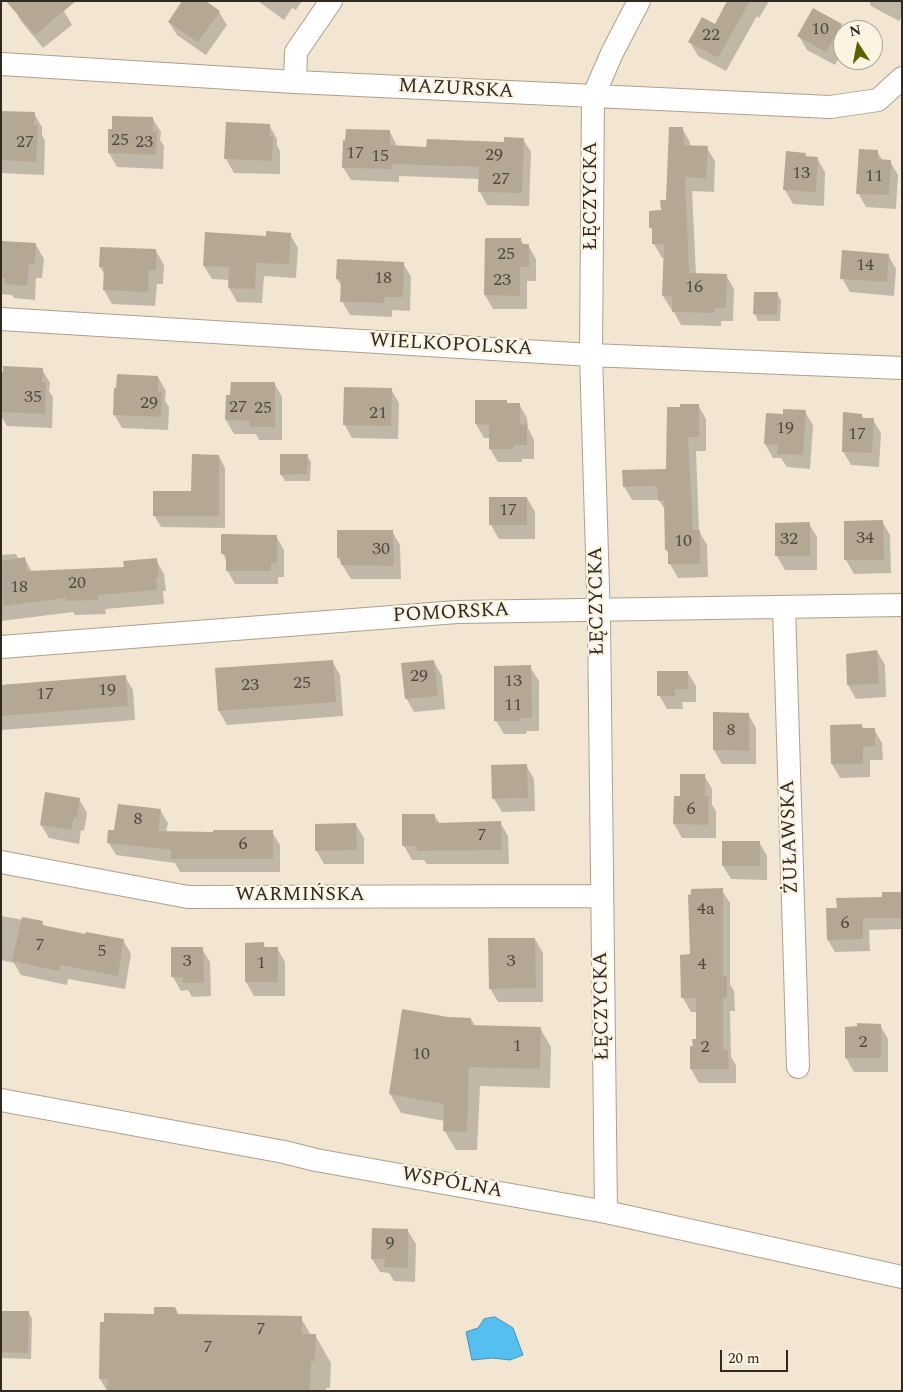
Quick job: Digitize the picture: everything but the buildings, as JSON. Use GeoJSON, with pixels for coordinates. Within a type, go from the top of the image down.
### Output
{"type":"FeatureCollection","features":[{"type":"Feature","properties":{"kind":"street"},"geometry":{"type":"LineString","coordinates":[[295,82],[296,52],[331,1]]}},
{"type":"Feature","properties":{"kind":"street","name":"ŁĘCZYCKA"},"geometry":{"type":"LineString","coordinates":[[606,1212],[599,610],[591,355],[593,97],[612,53],[640,1]]}},
{"type":"Feature","properties":{"kind":"street","name":"MAZURSKA"},"geometry":{"type":"LineString","coordinates":[[1,64],[295,82],[830,108],[878,100],[902,78]]}},
{"type":"Feature","properties":{"kind":"street","name":"WIELKOPOLSKA"},"geometry":{"type":"LineString","coordinates":[[1,319],[591,355],[902,368]]}},
{"type":"Feature","properties":{"kind":"street","name":"POMORSKA"},"geometry":{"type":"LineString","coordinates":[[1,647],[457,612],[902,605]]}},
{"type":"Feature","properties":{"kind":"street","name":"ŻUŁAWSKA"},"geometry":{"type":"LineString","coordinates":[[784,608],[798,1067]]}},
{"type":"Feature","properties":{"kind":"street","name":"WARMIŃSKA"},"geometry":{"type":"LineString","coordinates":[[1,862],[188,897],[601,896]]}},
{"type":"Feature","properties":{"kind":"street","name":"WSPÓLNA"},"geometry":{"type":"LineString","coordinates":[[1,1100],[284,1152],[316,1160],[606,1212],[902,1277]]}},
{"type":"Feature","properties":{"kind":"water"},"geometry":{"type":"Polygon","coordinates":[[[495,1317],[513,1328],[523,1355],[510,1360],[493,1358],[472,1360],[466,1332],[478,1328],[484,1319],[495,1317]]]}}]}
